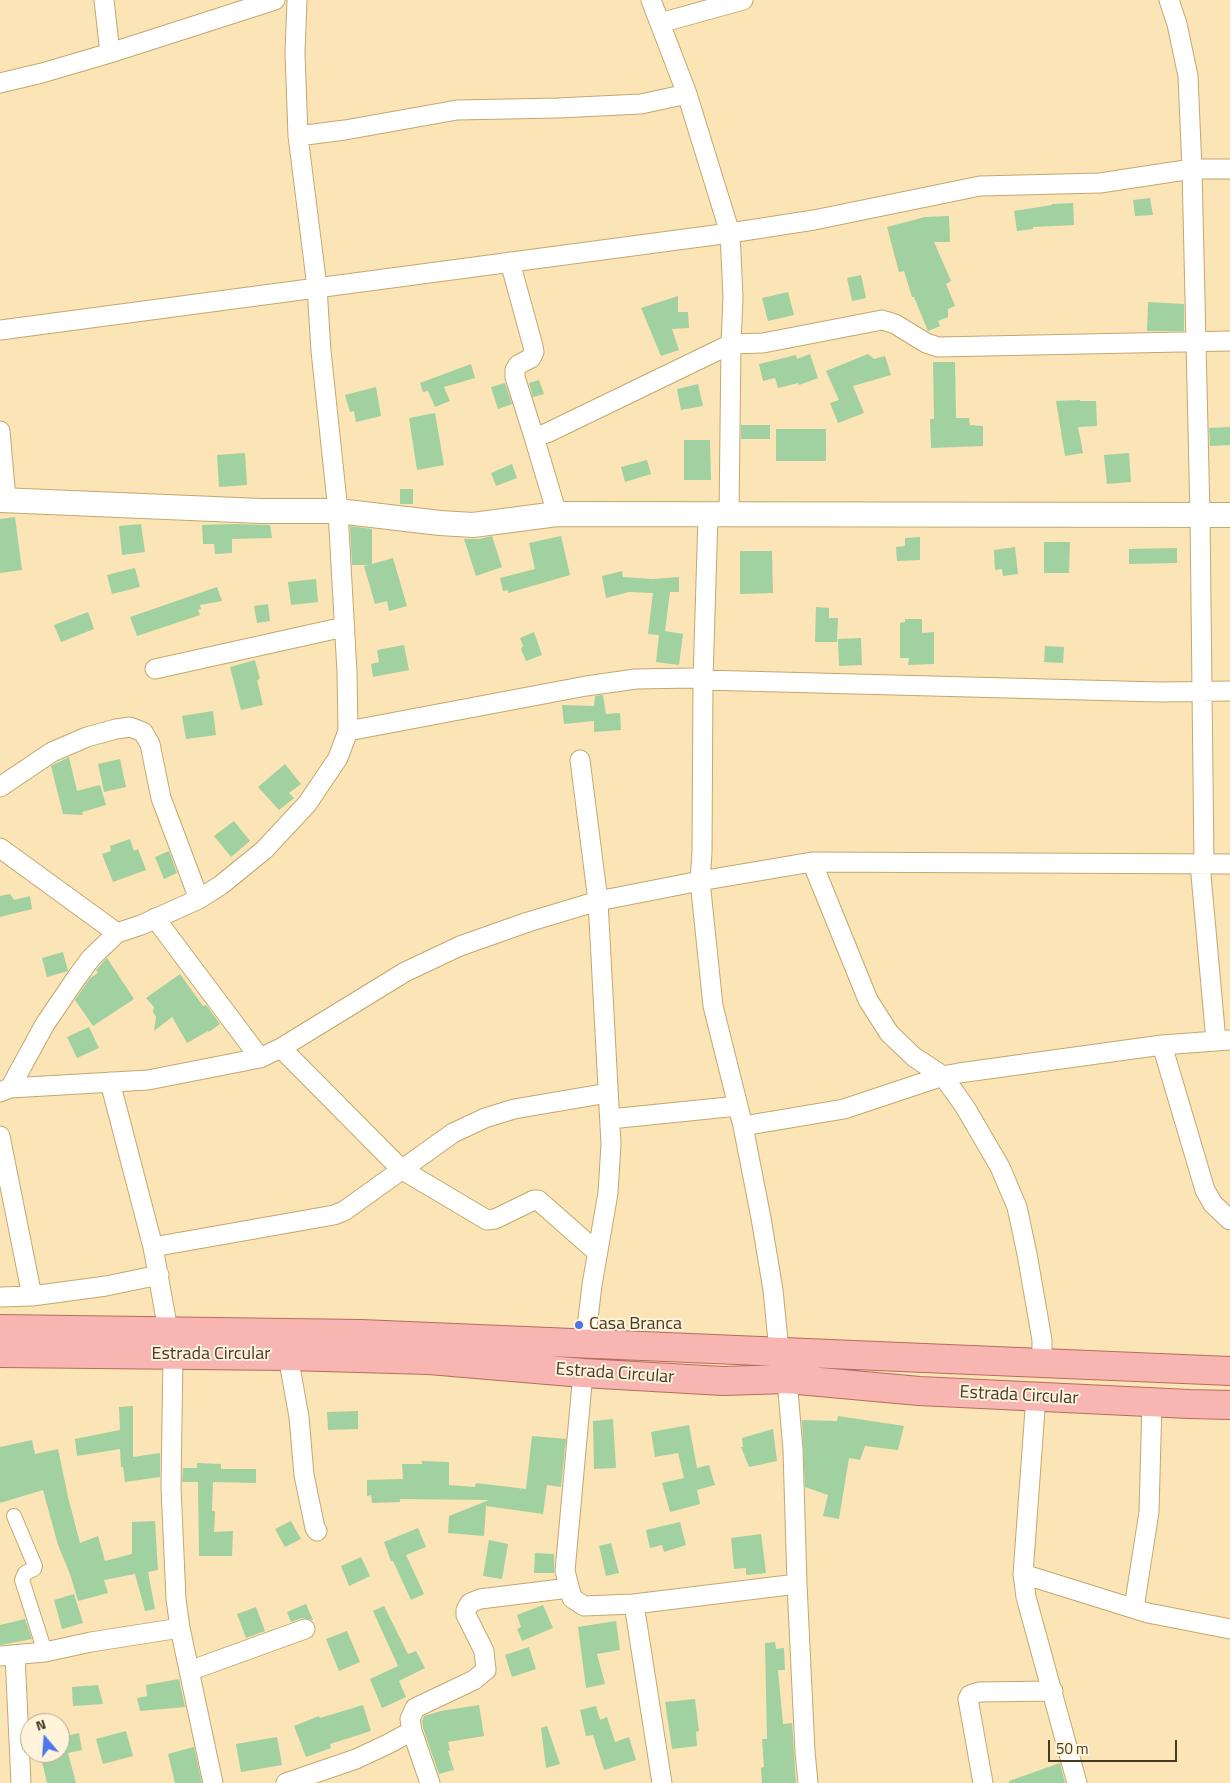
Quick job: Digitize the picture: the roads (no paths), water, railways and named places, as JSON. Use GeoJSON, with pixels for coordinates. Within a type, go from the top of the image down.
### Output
{"type":"FeatureCollection","features":[{"type":"Feature","properties":{"kind":"main road"},"geometry":{"type":"LineString","coordinates":[[0,1329],[171,1342],[360,1334],[1230,1371]]}},
{"type":"Feature","properties":{"kind":"main road","name":"Estrada Circular"},"geometry":{"type":"LineString","coordinates":[[0,1353],[171,1342],[288,1356],[429,1360],[583,1373],[723,1381],[787,1379],[919,1391],[1230,1405]]}},
{"type":"Feature","properties":{"kind":"street"},"geometry":{"type":"LineString","coordinates":[[104,0],[110,53]]}},
{"type":"Feature","properties":{"kind":"street"},"geometry":{"type":"LineString","coordinates":[[0,83],[110,53],[275,0]]}},
{"type":"Feature","properties":{"kind":"street"},"geometry":{"type":"LineString","coordinates":[[5,1090],[45,1024],[91,958],[117,933],[198,899],[221,885],[264,850],[307,804],[338,758],[348,731],[347,672],[338,511],[321,351],[317,287],[298,136],[295,53],[297,0]]}},
{"type":"Feature","properties":{"kind":"street"},"geometry":{"type":"LineString","coordinates":[[651,0],[687,94],[730,233],[733,297],[718,515],[703,680],[702,852],[700,881],[713,1006],[738,1106],[761,1218],[770,1272],[779,1351]]}},
{"type":"Feature","properties":{"kind":"street"},"geometry":{"type":"LineString","coordinates":[[660,23],[742,0]]}},
{"type":"Feature","properties":{"kind":"street"},"geometry":{"type":"LineString","coordinates":[[742,1126],[844,1109],[943,1076],[1162,1045],[1223,1040],[1202,864],[1200,515],[1188,76],[1177,24],[1169,0]]}},
{"type":"Feature","properties":{"kind":"street"},"geometry":{"type":"LineString","coordinates":[[298,136],[345,130],[457,110],[538,109],[641,104],[687,94]]}},
{"type":"Feature","properties":{"kind":"street"},"geometry":{"type":"LineString","coordinates":[[0,330],[730,233],[814,220],[980,186],[1100,183],[1192,169],[1230,169]]}},
{"type":"Feature","properties":{"kind":"street"},"geometry":{"type":"LineString","coordinates":[[510,262],[534,352],[531,358],[518,365],[515,370],[515,377],[557,514]]}},
{"type":"Feature","properties":{"kind":"street"},"geometry":{"type":"LineString","coordinates":[[534,437],[547,433],[730,344],[763,343],[882,320],[895,324],[926,343],[938,347],[1196,340],[1230,341]]}},
{"type":"Feature","properties":{"kind":"street"},"geometry":{"type":"LineString","coordinates":[[0,431],[3,500],[261,511],[338,511],[474,525],[557,514],[1230,515]]}},
{"type":"Feature","properties":{"kind":"street"},"geometry":{"type":"LineString","coordinates":[[155,669],[344,627]]}},
{"type":"Feature","properties":{"kind":"street"},"geometry":{"type":"LineString","coordinates":[[348,731],[586,686],[636,679],[694,678],[703,680],[1160,692],[1230,691]]}},
{"type":"Feature","properties":{"kind":"street"},"geometry":{"type":"LineString","coordinates":[[0,787],[52,752],[87,737],[123,728],[142,732],[150,744],[161,798],[198,899]]}},
{"type":"Feature","properties":{"kind":"street"},"geometry":{"type":"LineString","coordinates":[[580,760],[598,901],[611,1144],[608,1193],[597,1252],[586,1344]]}},
{"type":"Feature","properties":{"kind":"street"},"geometry":{"type":"LineString","coordinates":[[0,848],[117,933]]}},
{"type":"Feature","properties":{"kind":"street"},"geometry":{"type":"LineString","coordinates":[[812,862],[868,1000],[889,1032],[914,1057],[943,1076],[965,1107],[1000,1167],[1018,1207],[1036,1299],[1042,1340],[1042,1363]]}},
{"type":"Feature","properties":{"kind":"street"},"geometry":{"type":"LineString","coordinates":[[5,1090],[148,1080],[260,1058],[281,1048],[405,972],[460,946],[528,922],[598,901],[700,881],[812,862],[1230,864]]}},
{"type":"Feature","properties":{"kind":"street"},"geometry":{"type":"LineString","coordinates":[[155,918],[260,1058]]}},
{"type":"Feature","properties":{"kind":"street"},"geometry":{"type":"LineString","coordinates":[[1162,1045],[1205,1190],[1213,1204],[1228,1218]]}},
{"type":"Feature","properties":{"kind":"street"},"geometry":{"type":"LineString","coordinates":[[281,1048],[401,1169],[487,1220],[496,1219],[534,1200],[538,1200],[597,1252]]}},
{"type":"Feature","properties":{"kind":"street"},"geometry":{"type":"LineString","coordinates":[[110,1082],[153,1247],[171,1342],[171,1487],[176,1599],[180,1628],[213,1783]]}},
{"type":"Feature","properties":{"kind":"street"},"geometry":{"type":"LineString","coordinates":[[153,1247],[334,1215],[344,1211],[453,1133],[485,1118],[514,1109],[608,1093]]}},
{"type":"Feature","properties":{"kind":"street"},"geometry":{"type":"LineString","coordinates":[[610,1120],[738,1106]]}},
{"type":"Feature","properties":{"kind":"street"},"geometry":{"type":"LineString","coordinates":[[0,1136],[32,1296]]}},
{"type":"Feature","properties":{"kind":"street"},"geometry":{"type":"LineString","coordinates":[[0,1297],[32,1296],[106,1286],[159,1275]]}},
{"type":"Feature","properties":{"kind":"street"},"geometry":{"type":"LineString","coordinates":[[288,1356],[299,1417],[304,1475],[317,1531]]}},
{"type":"Feature","properties":{"kind":"street"},"geometry":{"type":"LineString","coordinates":[[583,1373],[565,1571],[572,1598],[584,1606],[634,1604],[796,1584]]}},
{"type":"Feature","properties":{"kind":"street"},"geometry":{"type":"LineString","coordinates":[[787,1379],[793,1450],[797,1556],[796,1584],[808,1783]]}},
{"type":"Feature","properties":{"kind":"street"},"geometry":{"type":"LineString","coordinates":[[1036,1396],[1023,1574],[1026,1597],[1077,1783]]}},
{"type":"Feature","properties":{"kind":"street"},"geometry":{"type":"LineString","coordinates":[[1134,1608],[1149,1512],[1152,1402]]}},
{"type":"Feature","properties":{"kind":"street"},"geometry":{"type":"LineString","coordinates":[[14,1516],[35,1566],[34,1569],[24,1574],[22,1580],[45,1652]]}},
{"type":"Feature","properties":{"kind":"street"},"geometry":{"type":"LineString","coordinates":[[1023,1574],[1148,1613],[1230,1629]]}},
{"type":"Feature","properties":{"kind":"street"},"geometry":{"type":"LineString","coordinates":[[430,1783],[412,1731],[410,1719],[415,1708],[474,1680],[486,1670],[484,1651],[466,1615],[470,1602],[480,1599],[569,1588]]}},
{"type":"Feature","properties":{"kind":"street"},"geometry":{"type":"LineString","coordinates":[[634,1604],[662,1783]]}},
{"type":"Feature","properties":{"kind":"street"},"geometry":{"type":"LineString","coordinates":[[21,1783],[8,1656],[45,1652],[91,1642],[180,1628]]}},
{"type":"Feature","properties":{"kind":"street"},"geometry":{"type":"LineString","coordinates":[[189,1671],[306,1629]]}},
{"type":"Feature","properties":{"kind":"street"},"geometry":{"type":"LineString","coordinates":[[983,1783],[968,1699],[970,1694],[979,1692],[1052,1691]]}},
{"type":"Feature","properties":{"kind":"street"},"geometry":{"type":"LineString","coordinates":[[286,1783],[356,1758],[412,1731]]}},
{"type":"Feature","properties":{"kind":"place","name":"Casa Branca"},"geometry":{"type":"Point","coordinates":[579,1325]}}]}
